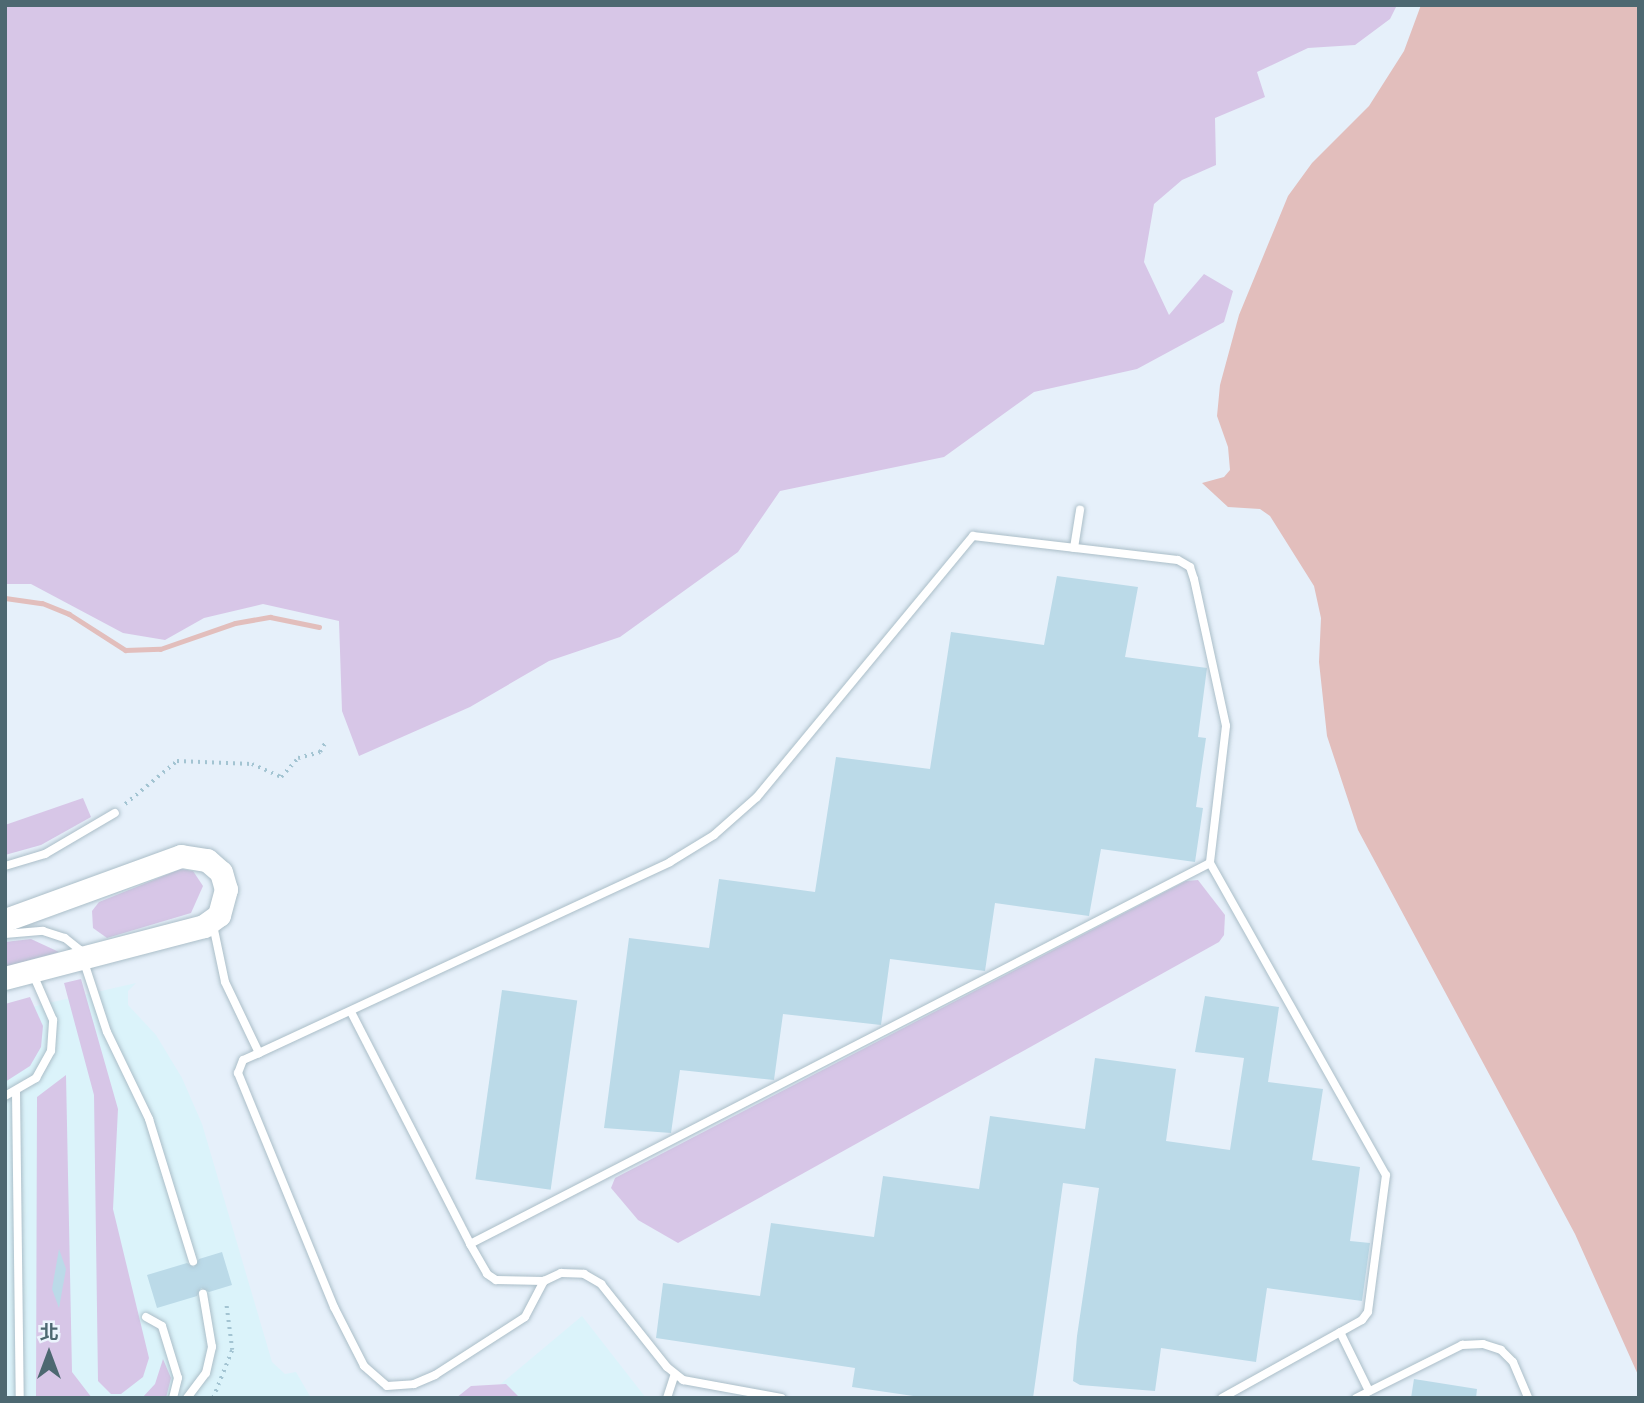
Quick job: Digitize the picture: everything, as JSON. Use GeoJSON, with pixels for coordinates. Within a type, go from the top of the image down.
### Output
{"type":"FeatureCollection","features":[{"type":"Feature","properties":{"kind":"main road"},"geometry":{"type":"LineString","coordinates":[[5,920],[190,855],[215,865],[225,880],[226,899],[212,922],[84,959],[5,978]]}},
{"type":"Feature","properties":{"kind":"lane"},"geometry":{"type":"LineString","coordinates":[[1074,548],[1080,509]]}},
{"type":"Feature","properties":{"kind":"lane"},"geometry":{"type":"LineString","coordinates":[[781,1398],[698,1386],[675,1374],[601,1284],[573,1273],[551,1274],[544,1281],[524,1317],[435,1375],[414,1384],[387,1386],[364,1366],[334,1307],[238,1073],[243,1060],[332,1016],[351,1012],[670,862],[714,835],[757,797],[973,536],[1178,560],[1190,568],[1226,726],[1210,863],[1386,1175],[1368,1312],[1340,1332],[1223,1398]]}},
{"type":"Feature","properties":{"kind":"lane"},"geometry":{"type":"LineString","coordinates":[[5,866],[46,854],[115,813]]}},
{"type":"Feature","properties":{"kind":"lane"},"geometry":{"type":"LineString","coordinates":[[470,1244],[1210,863]]}},
{"type":"Feature","properties":{"kind":"lane"},"geometry":{"type":"LineString","coordinates":[[212,922],[221,971],[259,1053]]}},
{"type":"Feature","properties":{"kind":"lane"},"geometry":{"type":"LineString","coordinates":[[5,934],[29,930],[56,935],[73,943],[84,959],[107,1032],[149,1119],[193,1261]]}},
{"type":"Feature","properties":{"kind":"lane"},"geometry":{"type":"LineString","coordinates":[[5,1096],[16,1093],[43,1070],[54,1041],[50,1010],[32,971]]}},
{"type":"Feature","properties":{"kind":"lane"},"geometry":{"type":"LineString","coordinates":[[351,1012],[486,1274],[496,1280],[544,1281]]}},
{"type":"Feature","properties":{"kind":"lane"},"geometry":{"type":"LineString","coordinates":[[16,1093],[20,1398]]}},
{"type":"Feature","properties":{"kind":"lane"},"geometry":{"type":"LineString","coordinates":[[187,1398],[206,1373],[212,1348],[203,1294]]}},
{"type":"Feature","properties":{"kind":"lane"},"geometry":{"type":"LineString","coordinates":[[146,1317],[162,1326],[178,1378],[173,1398]]}},
{"type":"Feature","properties":{"kind":"lane"},"geometry":{"type":"LineString","coordinates":[[1340,1332],[1369,1391]]}},
{"type":"Feature","properties":{"kind":"lane"},"geometry":{"type":"LineString","coordinates":[[1356,1398],[1462,1345],[1483,1344],[1501,1350],[1513,1362],[1528,1398]]}},
{"type":"Feature","properties":{"kind":"lane"},"geometry":{"type":"LineString","coordinates":[[667,1398],[675,1374]]}},
{"type":"Feature","properties":{"kind":"path"},"geometry":{"type":"LineString","coordinates":[[115,813],[177,761],[252,764],[281,777],[298,758],[320,752],[326,741]]}},
{"type":"Feature","properties":{"kind":"path"},"geometry":{"type":"LineString","coordinates":[[213,1398],[232,1350],[226,1303]]}},
{"type":"Feature","properties":{"kind":"shaded area"},"geometry":{"type":"Polygon","coordinates":[[[5,5],[1397,5],[1390,19],[1355,45],[1308,48],[1257,72],[1265,97],[1215,118],[1216,165],[1182,180],[1154,204],[1144,262],[1169,315],[1204,274],[1233,291],[1224,322],[1137,369],[1034,392],[944,457],[780,491],[738,552],[620,637],[549,661],[470,707],[359,756],[342,711],[339,621],[263,604],[204,618],[165,640],[123,633],[31,584],[5,584],[5,5]]]}},
{"type":"Feature","properties":{"kind":"shaded area"},"geometry":{"type":"Polygon","coordinates":[[[1421,5],[1639,5],[1639,1377],[1575,1234],[1358,830],[1327,736],[1319,662],[1321,618],[1314,586],[1270,516],[1260,509],[1228,507],[1202,483],[1224,477],[1230,470],[1228,447],[1217,416],[1220,385],[1239,315],[1288,196],[1312,163],[1369,106],[1404,51],[1421,5]]]}},
{"type":"Feature","properties":{"kind":"shaded area"},"geometry":{"type":"Polygon","coordinates":[[[83,798],[91,817],[41,845],[5,855],[5,825],[83,798]]]}},
{"type":"Feature","properties":{"kind":"shaded area"},"geometry":{"type":"Polygon","coordinates":[[[181,869],[193,871],[203,886],[191,913],[107,938],[93,928],[92,911],[99,902],[181,869]]]}},
{"type":"Feature","properties":{"kind":"shaded area"},"geometry":{"type":"Polygon","coordinates":[[[1198,880],[1225,915],[1224,935],[1219,942],[678,1243],[638,1220],[611,1188],[615,1178],[1186,881],[1198,880]]]}},
{"type":"Feature","properties":{"kind":"shaded area"},"geometry":{"type":"Polygon","coordinates":[[[31,939],[59,952],[5,967],[5,942],[31,939]]]}},
{"type":"Feature","properties":{"kind":"shaded area"},"geometry":{"type":"Polygon","coordinates":[[[81,979],[118,1109],[113,1209],[149,1358],[143,1377],[121,1394],[111,1394],[98,1381],[94,1095],[64,983],[81,979]]]}},
{"type":"Feature","properties":{"kind":"shaded area"},"geometry":{"type":"Polygon","coordinates":[[[136,983],[128,991],[128,1005],[156,1035],[182,1078],[202,1124],[272,1362],[285,1374],[296,1372],[311,1398],[5,1398],[5,1013],[136,983]]]}},
{"type":"Feature","properties":{"kind":"shaded area"},"geometry":{"type":"Polygon","coordinates":[[[30,997],[43,1026],[41,1047],[30,1066],[5,1082],[5,1004],[30,997]]]}},
{"type":"Feature","properties":{"kind":"shaded area"},"geometry":{"type":"Polygon","coordinates":[[[66,1075],[72,1372],[92,1398],[36,1398],[37,1097],[66,1075]]]}},
{"type":"Feature","properties":{"kind":"shaded area"},"geometry":{"type":"Polygon","coordinates":[[[582,1316],[646,1398],[484,1398],[582,1316]]]}},
{"type":"Feature","properties":{"kind":"shaded area"},"geometry":{"type":"Polygon","coordinates":[[[163,1359],[171,1378],[166,1398],[142,1398],[155,1384],[163,1359]]]}},
{"type":"Feature","properties":{"kind":"shaded area"},"geometry":{"type":"Polygon","coordinates":[[[506,1384],[520,1398],[456,1398],[471,1386],[506,1384]]]}},
{"type":"Feature","properties":{"kind":"building"},"geometry":{"type":"Polygon","coordinates":[[[1057,576],[1138,587],[1125,657],[1207,668],[1198,737],[1206,738],[1196,807],[1203,808],[1195,862],[1101,849],[1089,916],[995,903],[985,971],[890,959],[881,1025],[783,1014],[774,1080],[680,1070],[671,1133],[604,1128],[629,938],[709,948],[719,879],[815,892],[836,757],[930,769],[951,632],[1044,645],[1057,576]]]}},
{"type":"Feature","properties":{"kind":"building"},"geometry":{"type":"Polygon","coordinates":[[[502,990],[577,1001],[551,1190],[475,1179],[502,990]]]}},
{"type":"Feature","properties":{"kind":"building"},"geometry":{"type":"Polygon","coordinates":[[[1205,996],[1279,1007],[1268,1082],[1323,1089],[1312,1160],[1360,1167],[1350,1241],[1370,1243],[1362,1301],[1267,1288],[1256,1362],[1161,1348],[1155,1391],[1080,1385],[1073,1381],[1077,1336],[1099,1188],[1063,1183],[1033,1398],[927,1398],[852,1387],[855,1368],[656,1338],[663,1283],[760,1296],[771,1223],[874,1237],[883,1176],[979,1189],[990,1116],[1085,1129],[1095,1058],[1176,1069],[1166,1141],[1230,1150],[1244,1058],[1195,1052],[1205,996]]]}},
{"type":"Feature","properties":{"kind":"building"},"geometry":{"type":"Polygon","coordinates":[[[59,1249],[66,1269],[59,1308],[52,1289],[59,1249]]]}},
{"type":"Feature","properties":{"kind":"building"},"geometry":{"type":"Polygon","coordinates":[[[222,1252],[232,1285],[209,1292],[201,1288],[197,1296],[157,1308],[147,1275],[187,1263],[194,1267],[199,1259],[222,1252]]]}},
{"type":"Feature","properties":{"kind":"building"},"geometry":{"type":"Polygon","coordinates":[[[1414,1379],[1477,1389],[1476,1398],[1411,1398],[1414,1379]]]}},
{"type":"Feature","properties":{"kind":"waterway"},"geometry":{"type":"LineString","coordinates":[[5,598],[42,603],[69,614],[125,650],[160,649],[235,623],[270,617],[319,627]]}}]}
